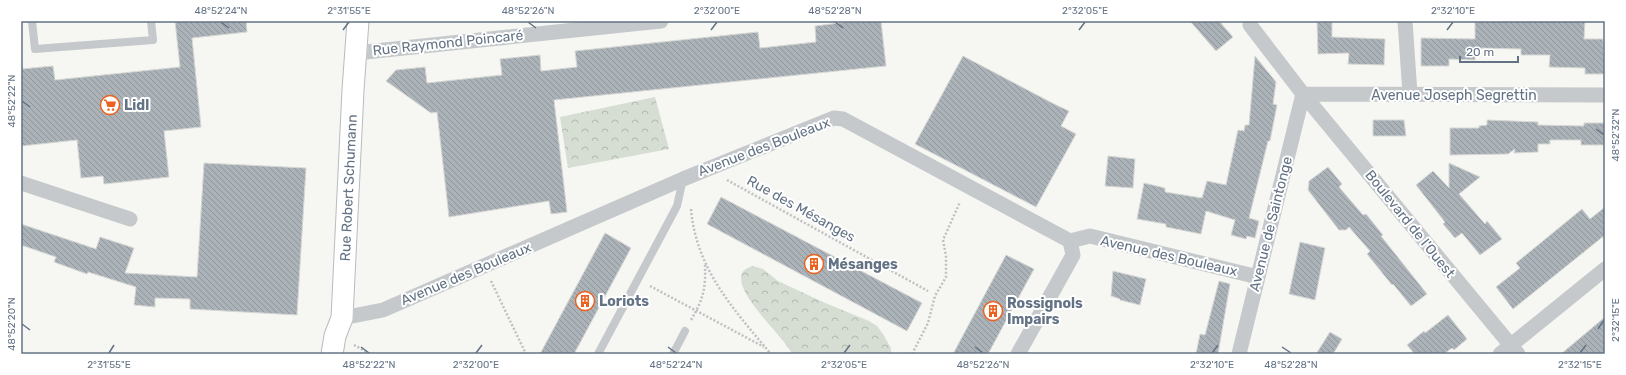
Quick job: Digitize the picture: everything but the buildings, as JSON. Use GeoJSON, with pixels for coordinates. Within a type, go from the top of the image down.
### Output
{"type":"FeatureCollection","features":[{"type":"Feature","properties":{"kind":"street","name":"Rue Robert Schumann"},"geometry":{"type":"LineString","coordinates":[[332,354],[335,336],[342,318],[358,21]]}},
{"type":"Feature","properties":{"kind":"street","name":"Rue Raymond Poincaré"},"geometry":{"type":"LineString","coordinates":[[356,53],[608,24],[661,21]]}},
{"type":"Feature","properties":{"kind":"street"},"geometry":{"type":"LineString","coordinates":[[1405,21],[1410,94]]}},
{"type":"Feature","properties":{"kind":"street","name":"Boulevard de l'Ouest"},"geometry":{"type":"LineString","coordinates":[[1250,25],[1303,94],[1510,351]]}},
{"type":"Feature","properties":{"kind":"street","name":"Avenue Joseph Segrettin"},"geometry":{"type":"LineString","coordinates":[[1303,94],[1605,96]]}},
{"type":"Feature","properties":{"kind":"street","name":"Avenue de Saintonge"},"geometry":{"type":"LineString","coordinates":[[1239,354],[1303,94]]}},
{"type":"Feature","properties":{"kind":"street","name":"Avenue des Bouleaux"},"geometry":{"type":"LineString","coordinates":[[342,318],[383,310],[683,179],[834,118],[843,119],[1070,241],[1090,236],[1258,277]]}},
{"type":"Feature","properties":{"kind":"street"},"geometry":{"type":"LineString","coordinates":[[21,183],[130,219]]}},
{"type":"Feature","properties":{"kind":"street"},"geometry":{"type":"LineString","coordinates":[[1018,354],[1073,255],[1070,241]]}},
{"type":"Feature","properties":{"kind":"street"},"geometry":{"type":"LineString","coordinates":[[1510,351],[1605,269]]}},
{"type":"Feature","properties":{"kind":"lane"},"geometry":{"type":"LineString","coordinates":[[32,21],[35,49],[153,40],[151,21]]}},
{"type":"Feature","properties":{"kind":"lane"},"geometry":{"type":"LineString","coordinates":[[598,354],[677,206],[683,179]]}},
{"type":"Feature","properties":{"kind":"lane"},"geometry":{"type":"LineString","coordinates":[[673,354],[685,332]]}},
{"type":"Feature","properties":{"kind":"path","name":"Rue des Mésanges"},"geometry":{"type":"LineString","coordinates":[[707,169],[928,290]]}},
{"type":"Feature","properties":{"kind":"path"},"geometry":{"type":"LineString","coordinates":[[683,179],[690,190],[692,220],[699,250],[718,288],[736,314],[771,354]]}},
{"type":"Feature","properties":{"kind":"path"},"geometry":{"type":"LineString","coordinates":[[912,354],[928,323],[935,296],[946,277],[946,256],[943,240],[948,226],[968,186]]}},
{"type":"Feature","properties":{"kind":"path"},"geometry":{"type":"LineString","coordinates":[[685,332],[701,304],[705,290],[705,262]]}},
{"type":"Feature","properties":{"kind":"path"},"geometry":{"type":"LineString","coordinates":[[484,266],[526,354]]}},
{"type":"Feature","properties":{"kind":"path"},"geometry":{"type":"LineString","coordinates":[[637,279],[767,348]]}},
{"type":"Feature","properties":{"kind":"green space"},"geometry":{"type":"Polygon","coordinates":[[[655,97],[669,149],[568,168],[560,117],[655,97]]]}},
{"type":"Feature","properties":{"kind":"green space"},"geometry":{"type":"Polygon","coordinates":[[[753,266],[763,269],[778,281],[869,321],[877,326],[891,348],[891,354],[792,354],[746,294],[741,282],[743,272],[753,266]]]}},
{"type":"Feature","properties":{"kind":"place","name":"Lidl"},"geometry":{"type":"Point","coordinates":[110,105]}},
{"type":"Feature","properties":{"kind":"place","name":"Mésanges"},"geometry":{"type":"Point","coordinates":[814,264]}},
{"type":"Feature","properties":{"kind":"place","name":"Loriots"},"geometry":{"type":"Point","coordinates":[585,301]}},
{"type":"Feature","properties":{"kind":"place","name":"Rossignols Impairs"},"geometry":{"type":"Point","coordinates":[993,311]}}]}
